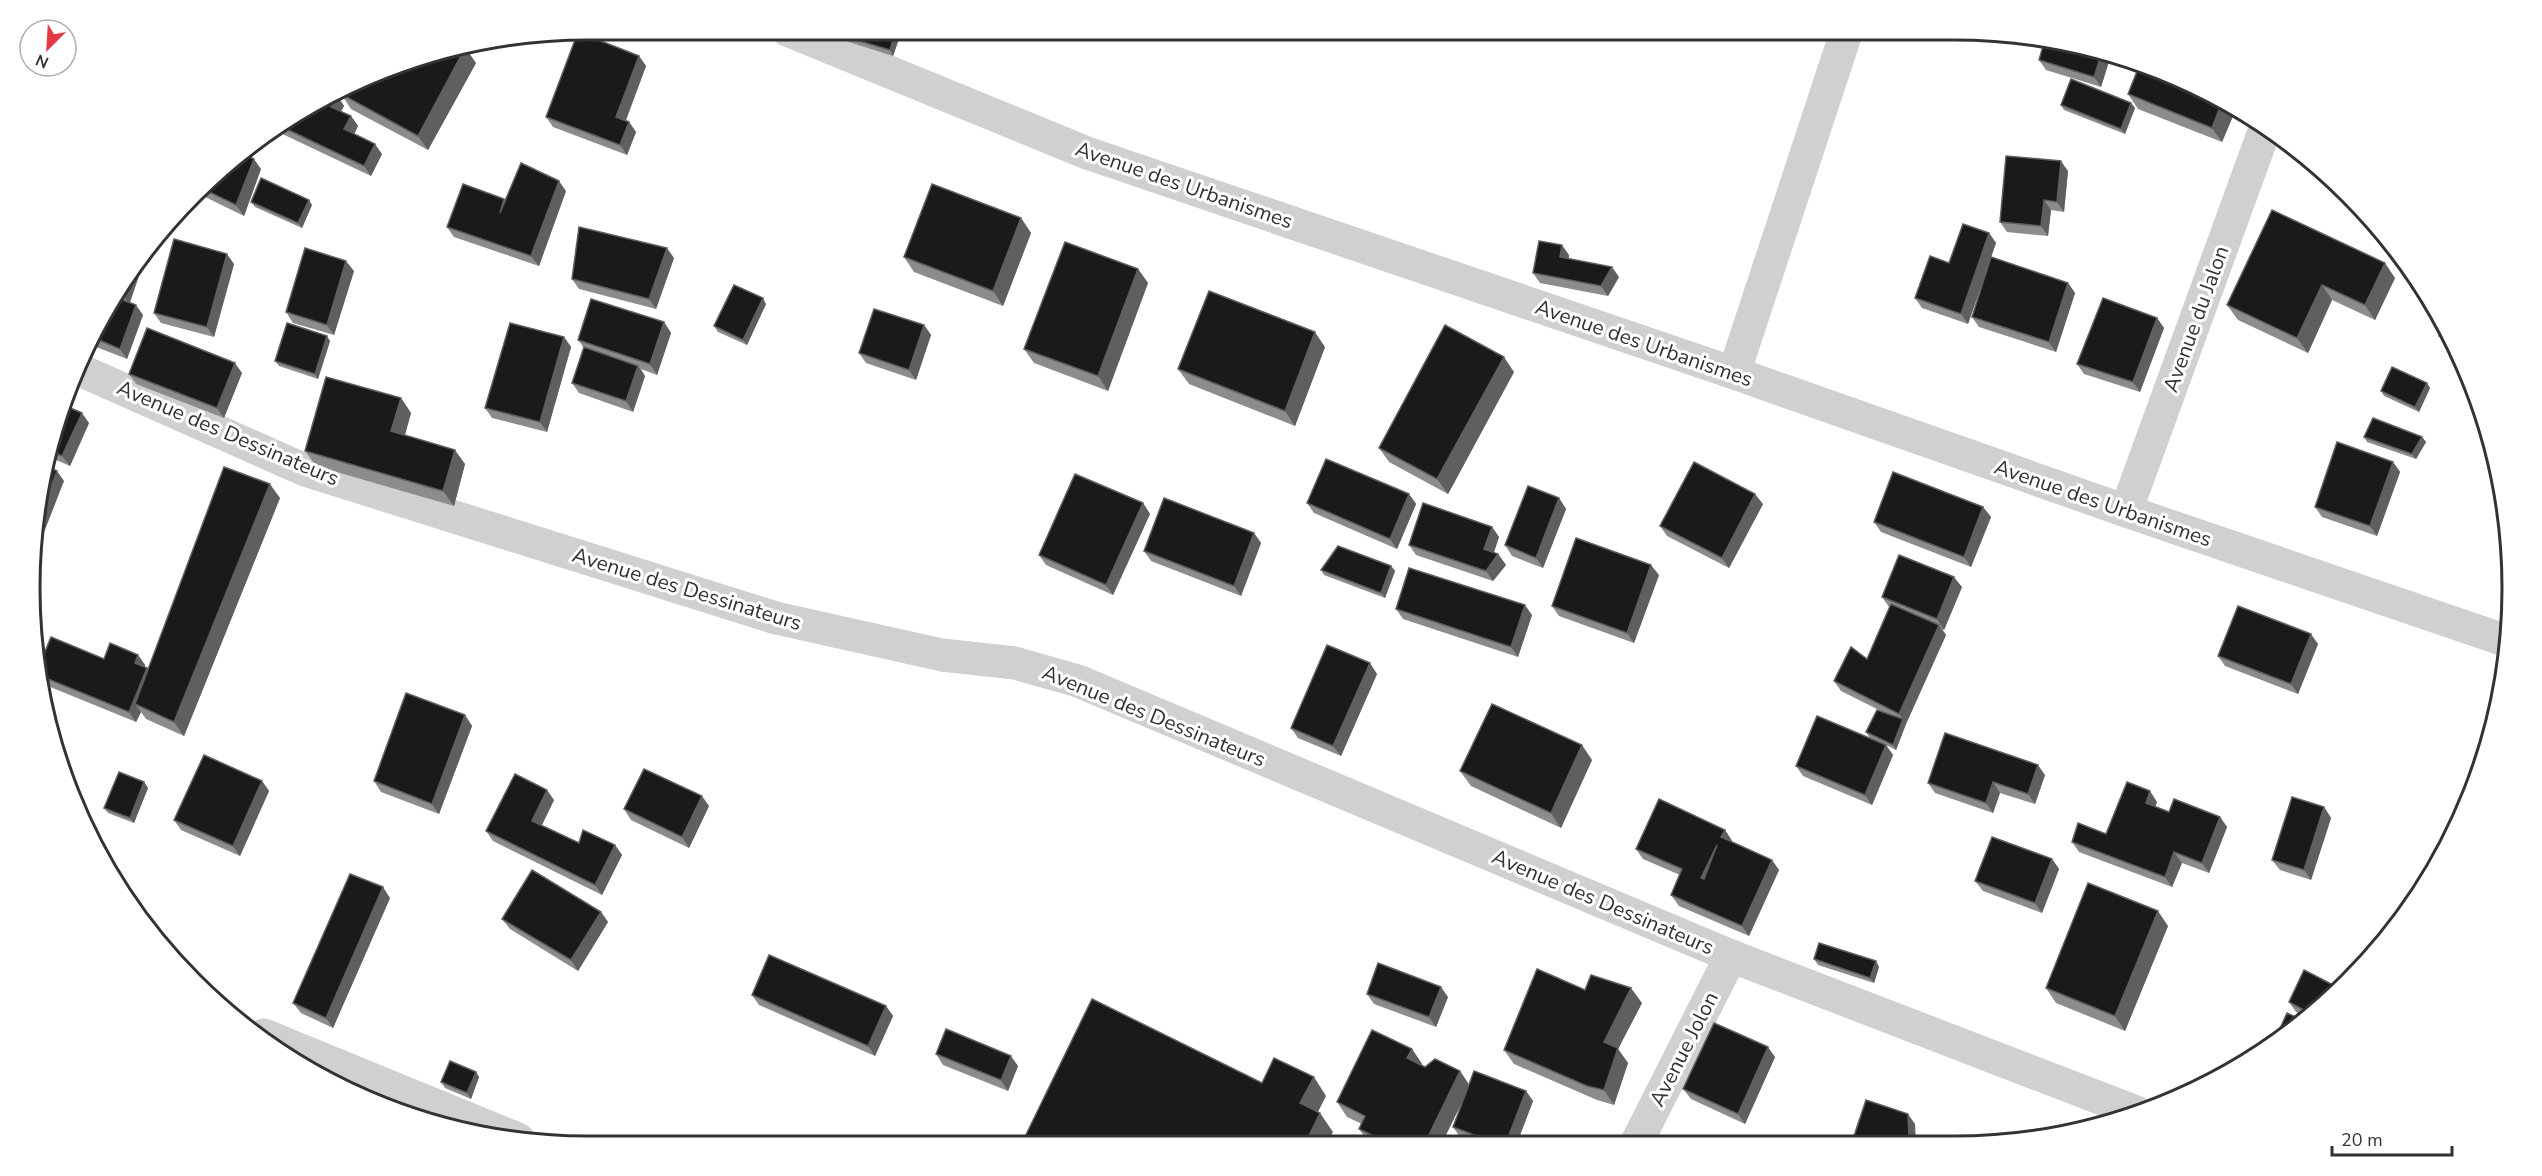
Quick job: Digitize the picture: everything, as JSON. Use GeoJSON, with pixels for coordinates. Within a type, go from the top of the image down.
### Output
{"type":"FeatureCollection","features":[{"type":"Feature","properties":{"kind":"street","name":"Avenue des Urbanismes"},"geometry":{"type":"LineString","coordinates":[[811,40],[1087,153],[1734,373],[2126,511],[2499,637]]}},
{"type":"Feature","properties":{"kind":"street"},"geometry":{"type":"LineString","coordinates":[[1734,373],[1844,40]]}},
{"type":"Feature","properties":{"kind":"street","name":"Avenue du Jalon"},"geometry":{"type":"LineString","coordinates":[[2126,511],[2262,136]]}},
{"type":"Feature","properties":{"kind":"street","name":"Avenue des Dessinateurs"},"geometry":{"type":"LineString","coordinates":[[85,372],[305,470],[765,614],[826,631],[942,655],[1015,663],[1078,681],[1731,956],[2125,1108]]}},
{"type":"Feature","properties":{"kind":"street","name":"Avenue Jolon"},"geometry":{"type":"LineString","coordinates":[[1641,1136],[1731,956]]}},
{"type":"Feature","properties":{"kind":"street"},"geometry":{"type":"LineString","coordinates":[[285,1044],[486,1126]]}},
{"type":"Feature","properties":{"kind":"building"},"geometry":{"type":"Polygon","coordinates":[[[598,40],[639,56],[616,117],[629,122],[620,145],[546,117],[575,41],[598,40]]]}},
{"type":"Feature","properties":{"kind":"building"},"geometry":{"type":"Polygon","coordinates":[[[856,40],[893,40],[890,50],[856,40]]]}},
{"type":"Feature","properties":{"kind":"building"},"geometry":{"type":"Polygon","coordinates":[[[2042,48],[2099,60],[2094,77],[2039,60],[2042,48]]]}},
{"type":"Feature","properties":{"kind":"building"},"geometry":{"type":"Polygon","coordinates":[[[461,56],[418,136],[346,97],[378,82],[461,56]]]}},
{"type":"Feature","properties":{"kind":"building"},"geometry":{"type":"Polygon","coordinates":[[[2137,72],[2164,82],[2219,109],[2212,128],[2128,94],[2137,72]]]}},
{"type":"Feature","properties":{"kind":"building"},"geometry":{"type":"Polygon","coordinates":[[[2071,79],[2131,103],[2121,129],[2061,105],[2071,79]]]}},
{"type":"Feature","properties":{"kind":"building"},"geometry":{"type":"Polygon","coordinates":[[[332,104],[331,107],[351,116],[344,129],[375,144],[364,166],[289,130],[332,104]]]}},
{"type":"Feature","properties":{"kind":"building"},"geometry":{"type":"Polygon","coordinates":[[[2006,156],[2061,161],[2057,202],[2044,200],[2041,226],[2000,222],[2006,156]]]}},
{"type":"Feature","properties":{"kind":"building"},"geometry":{"type":"Polygon","coordinates":[[[251,157],[254,159],[236,205],[210,192],[251,157]]]}},
{"type":"Feature","properties":{"kind":"building"},"geometry":{"type":"Polygon","coordinates":[[[521,163],[559,181],[531,256],[447,227],[463,184],[504,199],[500,213],[521,163]]]}},
{"type":"Feature","properties":{"kind":"building"},"geometry":{"type":"Polygon","coordinates":[[[261,178],[309,200],[298,223],[251,202],[261,178]]]}},
{"type":"Feature","properties":{"kind":"building"},"geometry":{"type":"Polygon","coordinates":[[[932,184],[1021,218],[993,291],[904,257],[932,184]]]}},
{"type":"Feature","properties":{"kind":"building"},"geometry":{"type":"Polygon","coordinates":[[[2272,210],[2385,263],[2365,305],[2322,285],[2297,338],[2227,305],[2272,210]]]}},
{"type":"Feature","properties":{"kind":"building"},"geometry":{"type":"Polygon","coordinates":[[[1963,224],[1989,233],[1961,314],[1915,298],[1930,256],[1949,263],[1963,224]]]}},
{"type":"Feature","properties":{"kind":"building"},"geometry":{"type":"Polygon","coordinates":[[[579,227],[667,248],[649,299],[572,279],[579,227]]]}},
{"type":"Feature","properties":{"kind":"building"},"geometry":{"type":"Polygon","coordinates":[[[174,239],[227,254],[207,327],[154,313],[174,239]]]}},
{"type":"Feature","properties":{"kind":"building"},"geometry":{"type":"Polygon","coordinates":[[[1539,241],[1562,245],[1560,257],[1612,267],[1601,286],[1533,273],[1539,241]]]}},
{"type":"Feature","properties":{"kind":"building"},"geometry":{"type":"Polygon","coordinates":[[[1065,242],[1138,269],[1098,376],[1024,349],[1065,242]]]}},
{"type":"Feature","properties":{"kind":"building"},"geometry":{"type":"Polygon","coordinates":[[[305,248],[346,261],[327,325],[286,312],[305,248]]]}},
{"type":"Feature","properties":{"kind":"building"},"geometry":{"type":"Polygon","coordinates":[[[1991,257],[2068,283],[2049,342],[1972,317],[1991,257]]]}},
{"type":"Feature","properties":{"kind":"building"},"geometry":{"type":"Polygon","coordinates":[[[734,285],[763,298],[743,340],[714,326],[734,285]]]}},
{"type":"Feature","properties":{"kind":"building"},"geometry":{"type":"Polygon","coordinates":[[[1209,291],[1315,332],[1285,411],[1178,369],[1209,291]]]}},
{"type":"Feature","properties":{"kind":"building"},"geometry":{"type":"Polygon","coordinates":[[[2103,298],[2157,318],[2133,382],[2077,364],[2103,298]]]}},
{"type":"Feature","properties":{"kind":"building"},"geometry":{"type":"Polygon","coordinates":[[[591,299],[664,322],[650,364],[578,340],[591,299]]]}},
{"type":"Feature","properties":{"kind":"building"},"geometry":{"type":"Polygon","coordinates":[[[123,300],[136,305],[120,349],[100,341],[123,300]]]}},
{"type":"Feature","properties":{"kind":"building"},"geometry":{"type":"Polygon","coordinates":[[[874,309],[924,325],[909,370],[859,353],[874,309]]]}},
{"type":"Feature","properties":{"kind":"building"},"geometry":{"type":"Polygon","coordinates":[[[287,323],[327,336],[315,374],[275,361],[287,323]]]}},
{"type":"Feature","properties":{"kind":"building"},"geometry":{"type":"Polygon","coordinates":[[[510,323],[564,337],[540,422],[485,408],[510,323]]]}},
{"type":"Feature","properties":{"kind":"building"},"geometry":{"type":"Polygon","coordinates":[[[1445,325],[1504,357],[1437,479],[1379,448],[1445,325]]]}},
{"type":"Feature","properties":{"kind":"building"},"geometry":{"type":"Polygon","coordinates":[[[147,328],[235,363],[217,408],[129,374],[147,328]]]}},
{"type":"Feature","properties":{"kind":"building"},"geometry":{"type":"Polygon","coordinates":[[[584,347],[638,366],[626,401],[572,383],[584,347]]]}},
{"type":"Feature","properties":{"kind":"building"},"geometry":{"type":"Polygon","coordinates":[[[2392,367],[2427,383],[2415,407],[2381,391],[2392,367]]]}},
{"type":"Feature","properties":{"kind":"building"},"geometry":{"type":"Polygon","coordinates":[[[326,377],[401,398],[391,431],[455,450],[443,491],[305,451],[326,377]]]}},
{"type":"Feature","properties":{"kind":"building"},"geometry":{"type":"Polygon","coordinates":[[[71,408],[82,413],[62,456],[57,454],[71,408]]]}},
{"type":"Feature","properties":{"kind":"building"},"geometry":{"type":"Polygon","coordinates":[[[2373,418],[2422,437],[2412,454],[2364,437],[2373,418]]]}},
{"type":"Feature","properties":{"kind":"building"},"geometry":{"type":"Polygon","coordinates":[[[2337,442],[2393,462],[2370,526],[2315,507],[2337,442]]]}},
{"type":"Feature","properties":{"kind":"building"},"geometry":{"type":"Polygon","coordinates":[[[1326,459],[1409,494],[1390,539],[1307,503],[1326,459]]]}},
{"type":"Feature","properties":{"kind":"building"},"geometry":{"type":"Polygon","coordinates":[[[1694,462],[1755,494],[1722,558],[1660,526],[1694,462]]]}},
{"type":"Feature","properties":{"kind":"building"},"geometry":{"type":"Polygon","coordinates":[[[224,467],[270,484],[174,722],[135,704],[224,467]]]}},
{"type":"Feature","properties":{"kind":"building"},"geometry":{"type":"Polygon","coordinates":[[[54,469],[57,471],[49,491],[54,469]]]}},
{"type":"Feature","properties":{"kind":"building"},"geometry":{"type":"Polygon","coordinates":[[[1893,472],[1983,507],[1964,557],[1874,522],[1893,472]]]}},
{"type":"Feature","properties":{"kind":"building"},"geometry":{"type":"Polygon","coordinates":[[[1075,474],[1143,503],[1106,585],[1039,555],[1075,474]]]}},
{"type":"Feature","properties":{"kind":"building"},"geometry":{"type":"Polygon","coordinates":[[[1528,486],[1559,498],[1536,558],[1505,545],[1528,486]]]}},
{"type":"Feature","properties":{"kind":"building"},"geometry":{"type":"Polygon","coordinates":[[[1164,498],[1254,533],[1234,586],[1144,551],[1164,498]]]}},
{"type":"Feature","properties":{"kind":"building"},"geometry":{"type":"Polygon","coordinates":[[[1423,503],[1492,527],[1484,549],[1498,554],[1486,571],[1409,545],[1423,503]]]}},
{"type":"Feature","properties":{"kind":"building"},"geometry":{"type":"Polygon","coordinates":[[[1576,538],[1651,565],[1627,633],[1552,606],[1576,538]]]}},
{"type":"Feature","properties":{"kind":"building"},"geometry":{"type":"Polygon","coordinates":[[[1338,546],[1391,566],[1381,593],[1321,570],[1338,546]]]}},
{"type":"Feature","properties":{"kind":"building"},"geometry":{"type":"Polygon","coordinates":[[[1899,555],[1954,577],[1937,619],[1882,597],[1899,555]]]}},
{"type":"Feature","properties":{"kind":"building"},"geometry":{"type":"Polygon","coordinates":[[[1409,568],[1525,605],[1511,647],[1396,609],[1409,568]]]}},
{"type":"Feature","properties":{"kind":"building"},"geometry":{"type":"Polygon","coordinates":[[[1891,604],[1939,625],[1899,714],[1834,681],[1851,647],[1867,659],[1891,604]]]}},
{"type":"Feature","properties":{"kind":"building"},"geometry":{"type":"Polygon","coordinates":[[[2238,606],[2311,634],[2291,684],[2218,656],[2238,606]]]}},
{"type":"Feature","properties":{"kind":"building"},"geometry":{"type":"Polygon","coordinates":[[[51,637],[104,659],[110,643],[138,655],[135,663],[147,668],[129,712],[48,679],[44,653],[51,637]]]}},
{"type":"Feature","properties":{"kind":"building"},"geometry":{"type":"Polygon","coordinates":[[[1327,645],[1370,663],[1333,746],[1291,728],[1327,645]]]}},
{"type":"Feature","properties":{"kind":"building"},"geometry":{"type":"Polygon","coordinates":[[[406,693],[465,715],[432,804],[374,781],[406,693]]]}},
{"type":"Feature","properties":{"kind":"building"},"geometry":{"type":"Polygon","coordinates":[[[1492,704],[1582,745],[1551,813],[1460,771],[1492,704]]]}},
{"type":"Feature","properties":{"kind":"building"},"geometry":{"type":"Polygon","coordinates":[[[1877,710],[1903,719],[1893,745],[1866,732],[1877,710]]]}},
{"type":"Feature","properties":{"kind":"building"},"geometry":{"type":"Polygon","coordinates":[[[1817,716],[1886,745],[1865,795],[1796,766],[1817,716]]]}},
{"type":"Feature","properties":{"kind":"building"},"geometry":{"type":"Polygon","coordinates":[[[1945,733],[2038,765],[2028,794],[1993,782],[1986,803],[1928,783],[1945,733]]]}},
{"type":"Feature","properties":{"kind":"building"},"geometry":{"type":"Polygon","coordinates":[[[204,755],[262,781],[233,846],[174,820],[204,755]]]}},
{"type":"Feature","properties":{"kind":"building"},"geometry":{"type":"Polygon","coordinates":[[[644,769],[702,796],[682,837],[624,809],[644,769]]]}},
{"type":"Feature","properties":{"kind":"building"},"geometry":{"type":"Polygon","coordinates":[[[119,772],[144,782],[130,818],[104,808],[119,772]]]}},
{"type":"Feature","properties":{"kind":"building"},"geometry":{"type":"Polygon","coordinates":[[[515,774],[547,790],[532,821],[579,843],[583,830],[615,845],[595,885],[486,831],[515,774]]]}},
{"type":"Feature","properties":{"kind":"building"},"geometry":{"type":"Polygon","coordinates":[[[2127,782],[2150,791],[2146,803],[2169,812],[2174,799],[2220,817],[2202,863],[2174,852],[2165,877],[2072,842],[2078,823],[2106,834],[2127,782]]]}},
{"type":"Feature","properties":{"kind":"building"},"geometry":{"type":"Polygon","coordinates":[[[2292,797],[2324,807],[2304,870],[2272,860],[2292,797]]]}},
{"type":"Feature","properties":{"kind":"building"},"geometry":{"type":"Polygon","coordinates":[[[1659,799],[1725,830],[1721,837],[1772,860],[1742,926],[1671,895],[1682,869],[1636,849],[1659,799]],[[1717,845],[1701,878],[1704,879],[1717,845]]]}},
{"type":"Feature","properties":{"kind":"building"},"geometry":{"type":"Polygon","coordinates":[[[1992,837],[2052,859],[2035,903],[1975,881],[1992,837]]]}},
{"type":"Feature","properties":{"kind":"building"},"geometry":{"type":"Polygon","coordinates":[[[532,870],[601,912],[571,960],[502,919],[532,870]]]}},
{"type":"Feature","properties":{"kind":"building"},"geometry":{"type":"Polygon","coordinates":[[[350,874],[383,887],[326,1018],[293,1003],[350,874]]]}},
{"type":"Feature","properties":{"kind":"building"},"geometry":{"type":"Polygon","coordinates":[[[2088,883],[2158,911],[2115,1016],[2046,988],[2088,883]]]}},
{"type":"Feature","properties":{"kind":"building"},"geometry":{"type":"Polygon","coordinates":[[[1819,943],[1876,961],[1870,978],[1814,959],[1819,943]]]}},
{"type":"Feature","properties":{"kind":"building"},"geometry":{"type":"Polygon","coordinates":[[[769,955],[886,1006],[868,1046],[752,995],[769,955]]]}},
{"type":"Feature","properties":{"kind":"building"},"geometry":{"type":"Polygon","coordinates":[[[1378,963],[1441,987],[1429,1017],[1367,994],[1378,963]]]}},
{"type":"Feature","properties":{"kind":"building"},"geometry":{"type":"Polygon","coordinates":[[[1537,969],[1585,990],[1591,975],[1631,988],[1604,1042],[1618,1048],[1604,1090],[1587,1086],[1504,1050],[1537,969]]]}},
{"type":"Feature","properties":{"kind":"building"},"geometry":{"type":"Polygon","coordinates":[[[2304,970],[2331,984],[2303,1010],[2289,1002],[2304,970]]]}},
{"type":"Feature","properties":{"kind":"building"},"geometry":{"type":"Polygon","coordinates":[[[1092,999],[1262,1083],[1274,1058],[1314,1077],[1300,1103],[1320,1113],[1309,1136],[1025,1136],[1092,999]]]}},
{"type":"Feature","properties":{"kind":"building"},"geometry":{"type":"Polygon","coordinates":[[[2287,1013],[2294,1016],[2287,1022],[2281,1026],[2287,1013]]]}},
{"type":"Feature","properties":{"kind":"building"},"geometry":{"type":"Polygon","coordinates":[[[1714,1023],[1768,1047],[1738,1114],[1683,1089],[1714,1023]]]}},
{"type":"Feature","properties":{"kind":"building"},"geometry":{"type":"Polygon","coordinates":[[[946,1029],[1011,1056],[1001,1080],[936,1054],[946,1029]]]}},
{"type":"Feature","properties":{"kind":"building"},"geometry":{"type":"Polygon","coordinates":[[[1372,1030],[1412,1049],[1407,1058],[1425,1067],[1435,1059],[1460,1071],[1428,1136],[1374,1136],[1359,1129],[1365,1116],[1337,1102],[1372,1030]]]}},
{"type":"Feature","properties":{"kind":"building"},"geometry":{"type":"Polygon","coordinates":[[[450,1061],[476,1072],[467,1093],[441,1082],[450,1061]]]}},
{"type":"Feature","properties":{"kind":"building"},"geometry":{"type":"Polygon","coordinates":[[[1474,1071],[1526,1091],[1509,1136],[1477,1136],[1453,1127],[1474,1071]]]}},
{"type":"Feature","properties":{"kind":"building"},"geometry":{"type":"Polygon","coordinates":[[[1866,1100],[1908,1114],[1909,1136],[1854,1136],[1866,1100]]]}}]}
